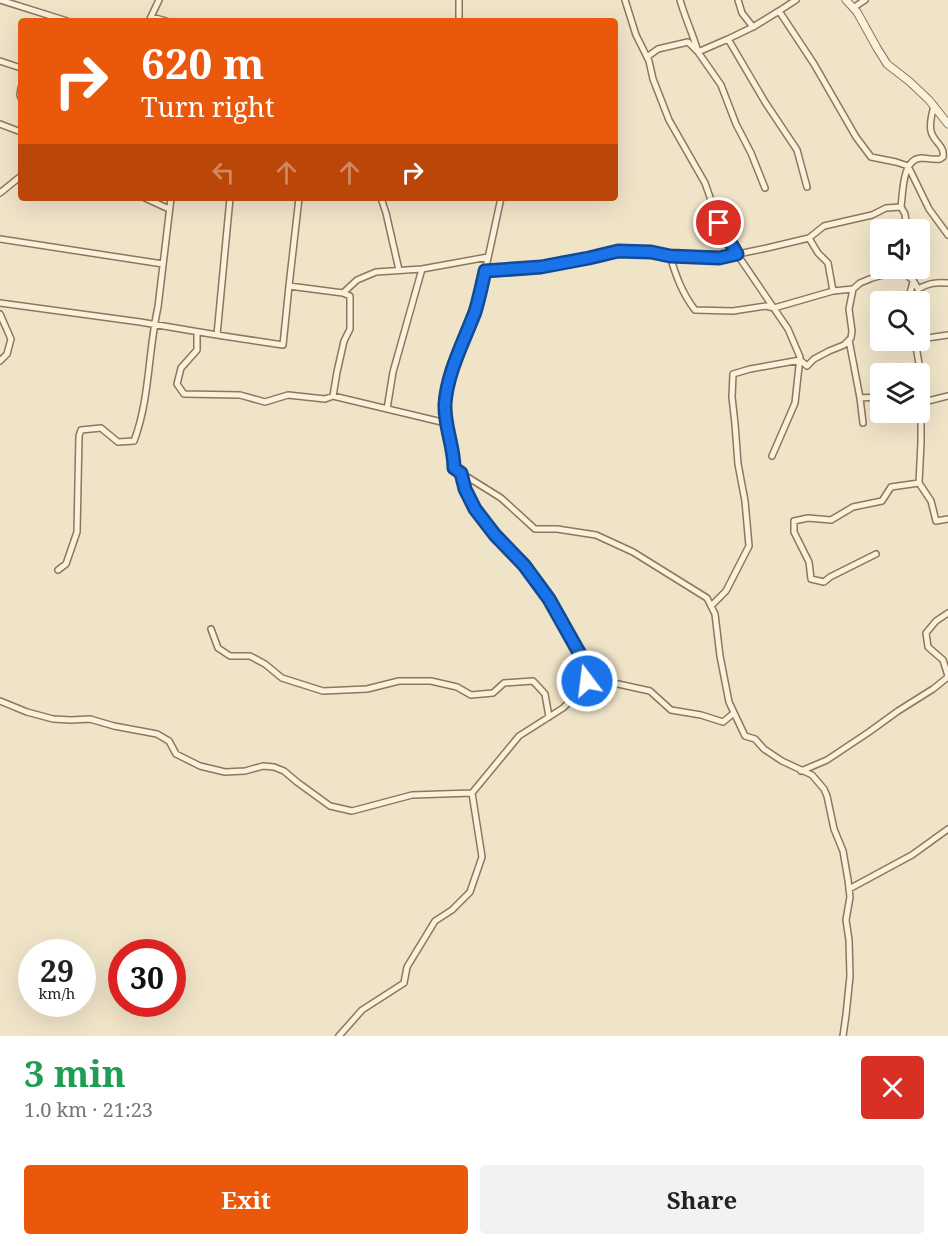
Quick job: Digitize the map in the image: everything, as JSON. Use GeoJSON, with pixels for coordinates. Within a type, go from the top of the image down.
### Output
{"type":"FeatureCollection","features":[{"type":"Feature","properties":{"kind":"street"},"geometry":{"type":"LineString","coordinates":[[0,0],[57,18]]}},
{"type":"Feature","properties":{"kind":"street"},"geometry":{"type":"LineString","coordinates":[[151,18],[159,0]]}},
{"type":"Feature","properties":{"kind":"street"},"geometry":{"type":"LineString","coordinates":[[459,0],[459,18]]}},
{"type":"Feature","properties":{"kind":"street"},"geometry":{"type":"LineString","coordinates":[[625,0],[669,120],[705,183],[719,223],[737,254],[788,329],[800,360],[795,403],[772,456]]}},
{"type":"Feature","properties":{"kind":"street"},"geometry":{"type":"LineString","coordinates":[[680,0],[698,52]]}},
{"type":"Feature","properties":{"kind":"street"},"geometry":{"type":"LineString","coordinates":[[738,0],[741,13],[753,27]]}},
{"type":"Feature","properties":{"kind":"street"},"geometry":{"type":"LineString","coordinates":[[698,52],[753,27],[796,0]]}},
{"type":"Feature","properties":{"kind":"street"},"geometry":{"type":"LineString","coordinates":[[846,0],[860,17],[887,64],[910,82],[948,124]]}},
{"type":"Feature","properties":{"kind":"street"},"geometry":{"type":"LineString","coordinates":[[853,8],[865,0]]}},
{"type":"Feature","properties":{"kind":"street"},"geometry":{"type":"LineString","coordinates":[[779,11],[814,64],[863,148],[871,157],[908,166]]}},
{"type":"Feature","properties":{"kind":"street"},"geometry":{"type":"LineString","coordinates":[[728,39],[765,102],[797,150],[807,187]]}},
{"type":"Feature","properties":{"kind":"street"},"geometry":{"type":"LineString","coordinates":[[647,57],[658,49],[688,42],[698,52],[721,85],[765,188]]}},
{"type":"Feature","properties":{"kind":"street"},"geometry":{"type":"LineString","coordinates":[[0,62],[18,67]]}},
{"type":"Feature","properties":{"kind":"street"},"geometry":{"type":"LineString","coordinates":[[906,219],[901,207],[908,166],[920,158],[936,160],[943,157],[944,152],[930,128],[934,106]]}},
{"type":"Feature","properties":{"kind":"street"},"geometry":{"type":"LineString","coordinates":[[0,124],[18,131]]}},
{"type":"Feature","properties":{"kind":"street"},"geometry":{"type":"LineString","coordinates":[[908,166],[923,199],[948,236]]}},
{"type":"Feature","properties":{"kind":"street"},"geometry":{"type":"LineString","coordinates":[[0,193],[18,178]]}},
{"type":"Feature","properties":{"kind":"street"},"geometry":{"type":"LineString","coordinates":[[152,201],[169,209]]}},
{"type":"Feature","properties":{"kind":"street"},"geometry":{"type":"LineString","coordinates":[[58,570],[66,564],[77,532],[81,430],[101,428],[118,442],[134,441],[140,425],[158,307],[170,201]]}},
{"type":"Feature","properties":{"kind":"street"},"geometry":{"type":"LineString","coordinates":[[217,335],[230,201]]}},
{"type":"Feature","properties":{"kind":"street"},"geometry":{"type":"LineString","coordinates":[[0,303],[154,324],[283,345],[299,201]]}},
{"type":"Feature","properties":{"kind":"street"},"geometry":{"type":"LineString","coordinates":[[382,201],[399,270]]}},
{"type":"Feature","properties":{"kind":"street"},"geometry":{"type":"LineString","coordinates":[[500,201],[476,308],[450,376],[445,403],[454,468],[501,498],[535,529],[557,529],[596,535],[633,552],[707,598],[715,614],[729,702],[745,736],[755,738],[764,749],[812,776],[824,789],[834,829],[843,851],[850,897],[846,920],[850,976],[843,1036]]}},
{"type":"Feature","properties":{"kind":"street"},"geometry":{"type":"LineString","coordinates":[[485,271],[541,267],[618,251],[719,258],[809,238],[824,226],[873,215],[886,208],[901,207]]}},
{"type":"Feature","properties":{"kind":"street"},"geometry":{"type":"LineString","coordinates":[[809,238],[818,253],[828,263],[833,291]]}},
{"type":"Feature","properties":{"kind":"street"},"geometry":{"type":"LineString","coordinates":[[0,239],[163,264]]}},
{"type":"Feature","properties":{"kind":"street"},"geometry":{"type":"LineString","coordinates":[[670,256],[677,279],[695,310],[734,311],[766,306],[774,308],[833,291],[853,289],[870,279]]}},
{"type":"Feature","properties":{"kind":"street"},"geometry":{"type":"LineString","coordinates":[[343,293],[357,280],[376,272],[422,269],[488,257]]}},
{"type":"Feature","properties":{"kind":"street"},"geometry":{"type":"LineString","coordinates":[[387,409],[393,372],[422,269]]}},
{"type":"Feature","properties":{"kind":"street"},"geometry":{"type":"LineString","coordinates":[[913,280],[918,289],[936,282],[948,283]]}},
{"type":"Feature","properties":{"kind":"street"},"geometry":{"type":"LineString","coordinates":[[910,291],[913,280]]}},
{"type":"Feature","properties":{"kind":"street"},"geometry":{"type":"LineString","coordinates":[[289,286],[343,293],[350,296],[350,329],[344,341],[333,396]]}},
{"type":"Feature","properties":{"kind":"street"},"geometry":{"type":"LineString","coordinates":[[800,360],[807,366],[829,351],[844,345],[851,338],[849,309],[853,289]]}},
{"type":"Feature","properties":{"kind":"street"},"geometry":{"type":"LineString","coordinates":[[0,314],[11,339],[10,348],[0,361]]}},
{"type":"Feature","properties":{"kind":"street"},"geometry":{"type":"LineString","coordinates":[[197,332],[197,350],[181,369],[177,384],[184,394],[240,395],[265,402],[288,395],[326,399],[333,396],[446,423]]}},
{"type":"Feature","properties":{"kind":"street"},"geometry":{"type":"LineString","coordinates":[[930,338],[948,335]]}},
{"type":"Feature","properties":{"kind":"street"},"geometry":{"type":"LineString","coordinates":[[849,340],[860,398],[862,423]]}},
{"type":"Feature","properties":{"kind":"street"},"geometry":{"type":"LineString","coordinates":[[711,606],[726,591],[749,546],[745,501],[738,464],[732,374],[800,360]]}},
{"type":"Feature","properties":{"kind":"street"},"geometry":{"type":"LineString","coordinates":[[930,400],[948,396]]}},
{"type":"Feature","properties":{"kind":"street"},"geometry":{"type":"LineString","coordinates":[[860,398],[870,397]]}},
{"type":"Feature","properties":{"kind":"street"},"geometry":{"type":"LineString","coordinates":[[920,423],[919,483],[931,501],[936,520],[948,519]]}},
{"type":"Feature","properties":{"kind":"street"},"geometry":{"type":"LineString","coordinates":[[339,1036],[362,1010],[404,983],[407,967],[435,921],[452,910],[470,892],[482,857],[472,793],[519,736],[563,708],[580,692],[587,681],[588,674],[581,656],[549,599],[524,565],[495,535],[475,509],[465,489],[461,473]]}},
{"type":"Feature","properties":{"kind":"street"},"geometry":{"type":"LineString","coordinates":[[876,554],[824,582],[811,579],[808,562],[794,531],[794,521],[808,518],[831,520],[853,507],[882,501],[891,487],[919,483]]}},
{"type":"Feature","properties":{"kind":"street"},"geometry":{"type":"LineString","coordinates":[[801,771],[827,760],[933,689],[948,676],[943,660],[928,646],[926,633],[936,621],[948,613]]}},
{"type":"Feature","properties":{"kind":"street"},"geometry":{"type":"LineString","coordinates":[[211,629],[218,648],[230,656],[250,656],[265,664],[282,678],[323,691],[367,688],[399,681],[431,681],[457,687],[471,695],[493,693],[504,683],[533,681],[544,694],[549,717]]}},
{"type":"Feature","properties":{"kind":"street"},"geometry":{"type":"LineString","coordinates":[[588,674],[609,682],[650,691],[671,710],[701,715],[723,722],[734,713]]}},
{"type":"Feature","properties":{"kind":"street"},"geometry":{"type":"LineString","coordinates":[[0,701],[27,712],[53,718],[90,719],[157,734],[169,741],[176,754],[208,768],[225,772],[245,771],[263,766],[274,767],[284,771],[330,806],[352,811],[412,795],[472,793]]}},
{"type":"Feature","properties":{"kind":"street"},"geometry":{"type":"LineString","coordinates":[[849,889],[912,855],[948,829]]}},
{"type":"Feature","properties":{"kind":"route"},"geometry":{"type":"LineString","coordinates":[[587,681],[588,674],[581,656],[549,599],[524,565],[495,535],[475,509],[465,489],[461,473],[454,468],[445,403],[450,376],[476,308],[485,271],[541,267],[618,251],[719,258],[737,254],[719,223]]}}]}
